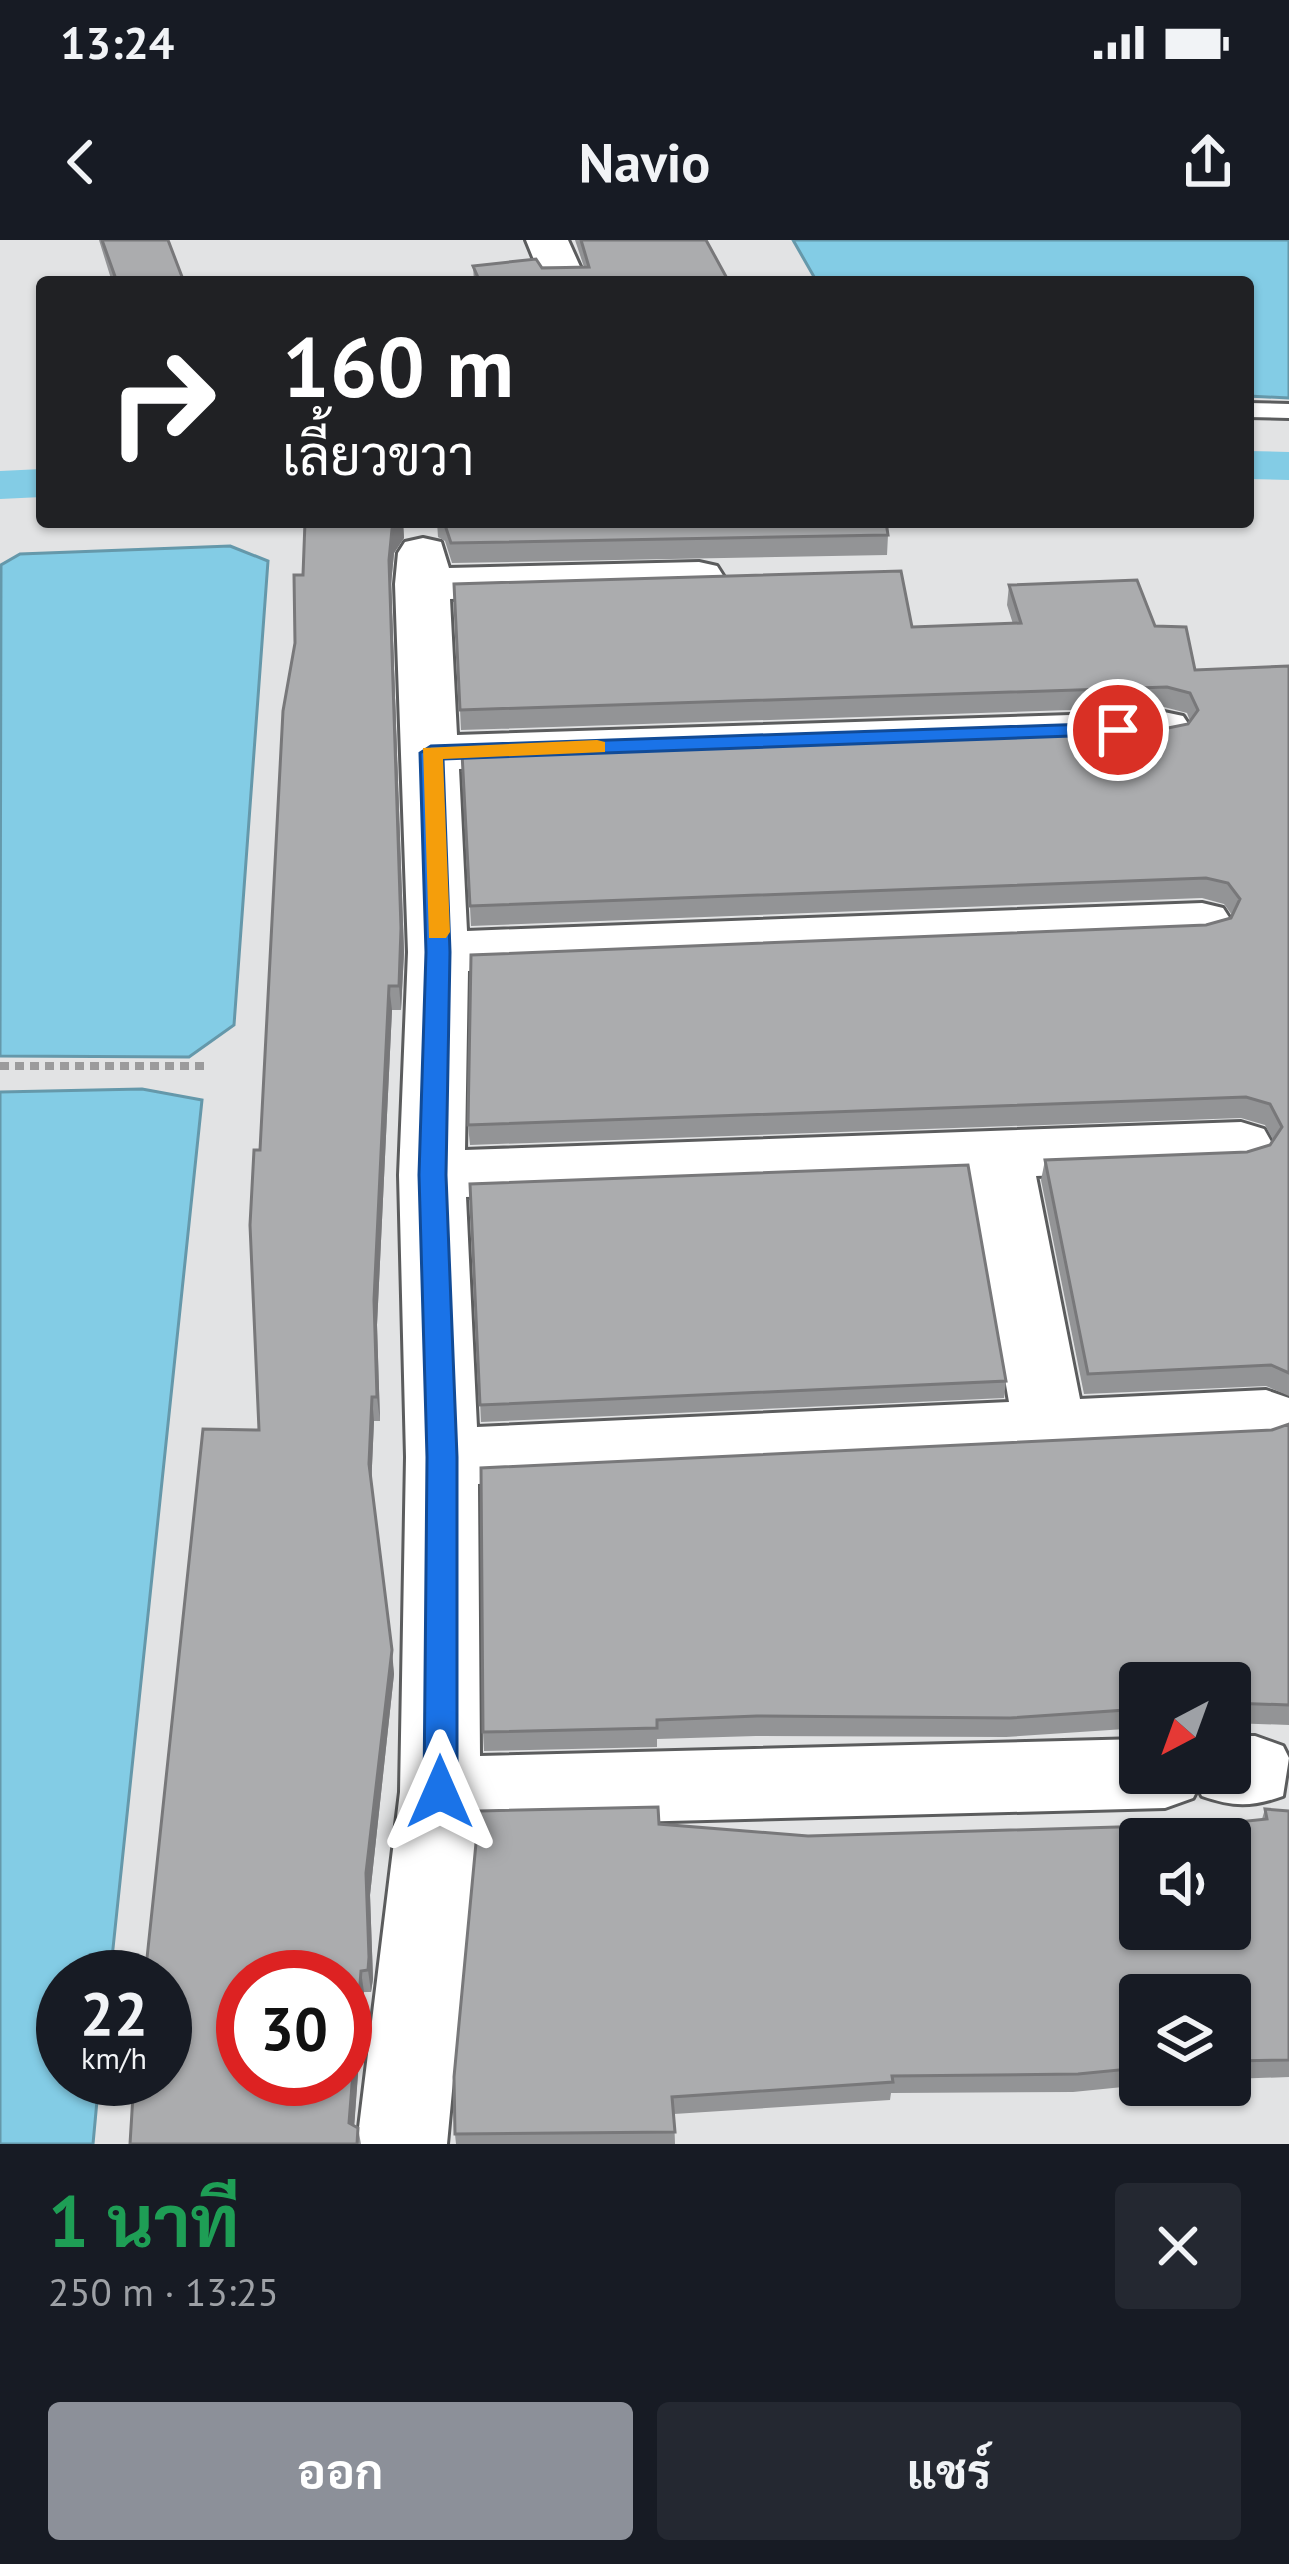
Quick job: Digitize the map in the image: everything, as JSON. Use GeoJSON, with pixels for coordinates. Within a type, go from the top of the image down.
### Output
{"type":"FeatureCollection","features":[{"type":"Feature","properties":{"kind":"street"},"geometry":{"type":"LineString","coordinates":[[547,240],[562,276]]}},
{"type":"Feature","properties":{"kind":"street"},"geometry":{"type":"LineString","coordinates":[[402,2144],[440,1792],[442,1457],[432,1175],[438,952],[422,568],[744,576]]}},
{"type":"Feature","properties":{"kind":"street"},"geometry":{"type":"LineString","coordinates":[[431,753],[1164,728]]}},
{"type":"Feature","properties":{"kind":"street"},"geometry":{"type":"LineString","coordinates":[[438,952],[1202,922]]}},
{"type":"Feature","properties":{"kind":"street"},"geometry":{"type":"LineString","coordinates":[[432,1175],[1240,1144]]}},
{"type":"Feature","properties":{"kind":"street"},"geometry":{"type":"LineString","coordinates":[[998,1150],[1050,1429]]}},
{"type":"Feature","properties":{"kind":"street"},"geometry":{"type":"LineString","coordinates":[[442,1457],[1266,1418]]}},
{"type":"Feature","properties":{"kind":"street"},"geometry":{"type":"LineString","coordinates":[[440,1792],[1119,1774]]}},
{"type":"Feature","properties":{"kind":"lane"},"geometry":{"type":"LineString","coordinates":[[1254,410],[1289,411]]}},
{"type":"Feature","properties":{"kind":"path"},"geometry":{"type":"LineString","coordinates":[[0,1066],[209,1066]]}},
{"type":"Feature","properties":{"kind":"water"},"geometry":{"type":"Polygon","coordinates":[[[793,240],[1289,240],[1289,398],[1254,396],[1254,276],[814,276],[793,240]]]}},
{"type":"Feature","properties":{"kind":"water"},"geometry":{"type":"Polygon","coordinates":[[[230,546],[268,561],[234,1025],[189,1057],[0,1056],[1,565],[20,554],[230,546]]]}},
{"type":"Feature","properties":{"kind":"water"},"geometry":{"type":"Polygon","coordinates":[[[142,1089],[202,1100],[113,1950],[36,1950],[36,2106],[97,2106],[93,2144],[0,2144],[0,1092],[142,1089]]]}},
{"type":"Feature","properties":{"kind":"building"},"geometry":{"type":"Polygon","coordinates":[[[102,240],[168,240],[182,276],[115,276],[102,240]]]}},
{"type":"Feature","properties":{"kind":"building"},"geometry":{"type":"Polygon","coordinates":[[[581,240],[706,240],[726,276],[477,276],[473,266],[536,259],[542,268],[589,267],[581,240]]]}},
{"type":"Feature","properties":{"kind":"building"},"geometry":{"type":"Polygon","coordinates":[[[305,528],[393,528],[389,560],[401,928],[399,986],[389,986],[374,1300],[377,1397],[372,1397],[369,1464],[392,1650],[366,1873],[369,1950],[216,1950],[216,2106],[350,2106],[349,2123],[358,2128],[357,2144],[130,2144],[132,2106],[192,2106],[192,1950],[148,1950],[203,1429],[259,1430],[250,1225],[254,1150],[260,1150],[283,711],[295,643],[294,575],[303,575],[305,528]]]}},
{"type":"Feature","properties":{"kind":"building"},"geometry":{"type":"Polygon","coordinates":[[[446,528],[887,528],[888,535],[451,543],[446,528]]]}},
{"type":"Feature","properties":{"kind":"building"},"geometry":{"type":"Polygon","coordinates":[[[901,571],[912,627],[1021,623],[1009,585],[1137,580],[1155,626],[1186,627],[1195,670],[1289,666],[1289,1373],[1271,1365],[1088,1374],[1045,1160],[1247,1152],[1270,1145],[1282,1127],[1270,1104],[1246,1097],[468,1125],[471,955],[1206,925],[1231,918],[1240,899],[1228,883],[1206,878],[470,906],[462,753],[1168,728],[1188,724],[1198,710],[1190,693],[1167,687],[460,710],[454,584],[901,571]]]}},
{"type":"Feature","properties":{"kind":"building"},"geometry":{"type":"Polygon","coordinates":[[[968,1165],[1006,1381],[480,1405],[470,1184],[968,1165]]]}},
{"type":"Feature","properties":{"kind":"building"},"geometry":{"type":"Polygon","coordinates":[[[1289,1424],[1289,1705],[1251,1704],[1251,1662],[1119,1662],[1119,1710],[1010,1718],[757,1716],[657,1720],[657,1728],[483,1732],[481,1468],[1272,1430],[1289,1424]]]}},
{"type":"Feature","properties":{"kind":"building"},"geometry":{"type":"Polygon","coordinates":[[[658,1807],[659,1824],[808,1836],[1119,1827],[1119,1950],[1251,1950],[1251,1821],[1267,1819],[1265,1809],[1289,1811],[1289,2060],[1251,2061],[1251,1974],[1119,1974],[1119,2070],[892,2076],[893,2082],[672,2097],[675,2132],[455,2134],[454,2077],[479,1811],[658,1807]]]}},
{"type":"Feature","properties":{"kind":"waterway"},"geometry":{"type":"LineString","coordinates":[[1254,465],[1289,466]]}},
{"type":"Feature","properties":{"kind":"waterway"},"geometry":{"type":"LineString","coordinates":[[0,485],[36,483]]}},
{"type":"Feature","properties":{"kind":"slow traffic"},"geometry":{"type":"LineString","coordinates":[[437,932],[431,753],[597,747]]}},
{"type":"Feature","properties":{"kind":"route"},"geometry":{"type":"LineString","coordinates":[[440,1792],[442,1457],[432,1175],[438,952],[431,753],[1118,730]]}}]}
